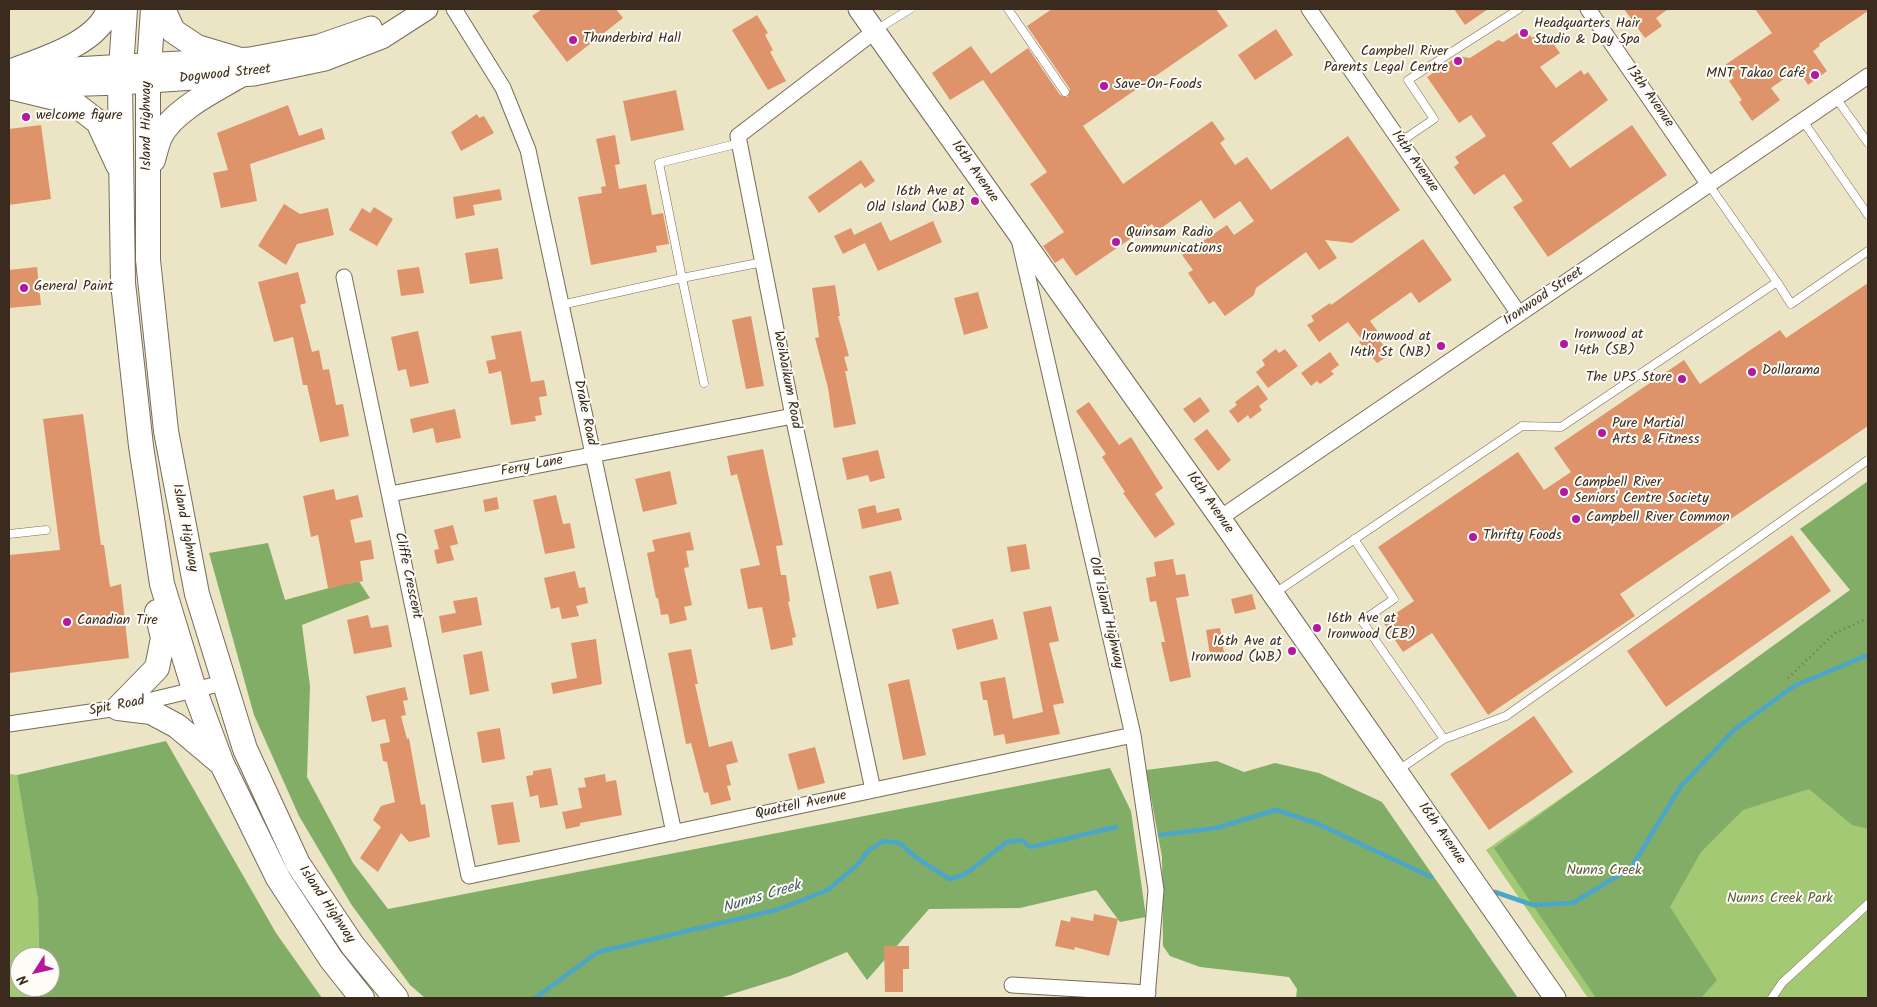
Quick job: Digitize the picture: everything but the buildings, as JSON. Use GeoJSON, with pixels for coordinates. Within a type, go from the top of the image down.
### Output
{"type":"FeatureCollection","features":[{"type":"Feature","properties":{"kind":"main road"},"geometry":{"type":"LineString","coordinates":[[9,79],[69,49],[91,34],[109,9]]}},
{"type":"Feature","properties":{"kind":"main road","name":"Island Highway"},"geometry":{"type":"LineString","coordinates":[[125,9],[120,75],[123,282],[141,446],[162,584],[194,689],[222,764],[278,878],[331,959],[362,998]]}},
{"type":"Feature","properties":{"kind":"main road","name":"Island Highway"},"geometry":{"type":"LineString","coordinates":[[153,9],[148,74],[148,260],[166,431],[197,594],[245,749],[298,864],[353,946],[396,998]]}},
{"type":"Feature","properties":{"kind":"main road"},"geometry":{"type":"LineString","coordinates":[[148,176],[160,136],[174,120],[238,68],[197,48],[173,31],[163,9]]}},
{"type":"Feature","properties":{"kind":"main road"},"geometry":{"type":"LineString","coordinates":[[9,79],[72,102],[98,122],[122,171]]}},
{"type":"Feature","properties":{"kind":"main road"},"geometry":{"type":"LineString","coordinates":[[118,708],[157,668],[163,638],[143,553],[130,440],[134,383]]}},
{"type":"Feature","properties":{"kind":"main road"},"geometry":{"type":"LineString","coordinates":[[118,708],[151,712],[177,726],[222,764]]}},
{"type":"Feature","properties":{"kind":"street","name":"Dogwood Street"},"geometry":{"type":"LineString","coordinates":[[9,79],[148,74],[238,68],[319,45],[375,26],[401,9]]}},
{"type":"Feature","properties":{"kind":"street","name":"Dogwood Street"},"geometry":{"type":"LineString","coordinates":[[238,68],[254,75],[325,60],[382,38],[427,9]]}},
{"type":"Feature","properties":{"kind":"street","name":"Drake Road"},"geometry":{"type":"LineString","coordinates":[[454,9],[504,88],[528,150],[674,833]]}},
{"type":"Feature","properties":{"kind":"street","name":"16th Avenue"},"geometry":{"type":"LineString","coordinates":[[859,9],[1220,518],[1555,998]]}},
{"type":"Feature","properties":{"kind":"street","name":"14th Avenue"},"geometry":{"type":"LineString","coordinates":[[1309,9],[1519,314]]}},
{"type":"Feature","properties":{"kind":"street","name":"13th Avenue"},"geometry":{"type":"LineString","coordinates":[[1588,9],[1709,185]]}},
{"type":"Feature","properties":{"kind":"street"},"geometry":{"type":"LineString","coordinates":[[740,143],[738,136],[874,31]]}},
{"type":"Feature","properties":{"kind":"street","name":"Ironwood Street"},"geometry":{"type":"LineString","coordinates":[[1220,518],[1868,76]]}},
{"type":"Feature","properties":{"kind":"street","name":"WeiWaikum Road"},"geometry":{"type":"LineString","coordinates":[[740,143],[793,416],[873,790]]}},
{"type":"Feature","properties":{"kind":"street","name":"Old Island Highway"},"geometry":{"type":"LineString","coordinates":[[1017,233],[1133,735],[1156,890],[1148,996]]}},
{"type":"Feature","properties":{"kind":"street","name":"Cliffe Crescent"},"geometry":{"type":"LineString","coordinates":[[344,277],[469,876]]}},
{"type":"Feature","properties":{"kind":"street","name":"Ferry Lane"},"geometry":{"type":"LineString","coordinates":[[390,494],[793,416]]}},
{"type":"Feature","properties":{"kind":"street","name":"Spit Road"},"geometry":{"type":"LineString","coordinates":[[9,724],[118,708],[223,683]]}},
{"type":"Feature","properties":{"kind":"street","name":"Quattell Avenue"},"geometry":{"type":"LineString","coordinates":[[469,876],[1133,735]]}},
{"type":"Feature","properties":{"kind":"street"},"geometry":{"type":"LineString","coordinates":[[1012,986],[1148,996]]}},
{"type":"Feature","properties":{"kind":"lane"},"geometry":{"type":"LineString","coordinates":[[874,31],[910,9]]}},
{"type":"Feature","properties":{"kind":"lane"},"geometry":{"type":"LineString","coordinates":[[1008,9],[1065,92]]}},
{"type":"Feature","properties":{"kind":"lane"},"geometry":{"type":"LineString","coordinates":[[1400,142],[1434,119],[1408,80],[1519,9]]}},
{"type":"Feature","properties":{"kind":"lane"},"geometry":{"type":"LineString","coordinates":[[1836,98],[1868,143]]}},
{"type":"Feature","properties":{"kind":"lane"},"geometry":{"type":"LineString","coordinates":[[1803,121],[1868,215]]}},
{"type":"Feature","properties":{"kind":"lane"},"geometry":{"type":"LineString","coordinates":[[704,383],[658,163],[740,143]]}},
{"type":"Feature","properties":{"kind":"lane"},"geometry":{"type":"LineString","coordinates":[[1709,185],[1792,304],[1868,251]]}},
{"type":"Feature","properties":{"kind":"lane"},"geometry":{"type":"LineString","coordinates":[[561,306],[682,278],[763,262]]}},
{"type":"Feature","properties":{"kind":"lane"},"geometry":{"type":"LineString","coordinates":[[1273,595],[1522,426],[1561,427],[1777,282]]}},
{"type":"Feature","properties":{"kind":"lane"},"geometry":{"type":"LineString","coordinates":[[1396,772],[1444,739],[1506,716],[1868,460]]}},
{"type":"Feature","properties":{"kind":"lane"},"geometry":{"type":"LineString","coordinates":[[9,534],[46,530]]}},
{"type":"Feature","properties":{"kind":"lane"},"geometry":{"type":"LineString","coordinates":[[1354,539],[1394,599],[1362,621],[1444,739]]}},
{"type":"Feature","properties":{"kind":"lane"},"geometry":{"type":"LineString","coordinates":[[1772,998],[1782,983],[1868,904]]}},
{"type":"Feature","properties":{"kind":"path"},"geometry":{"type":"LineString","coordinates":[[1788,678],[1835,633],[1867,617]]}},
{"type":"Feature","properties":{"kind":"green space","name":"Nunns Creek"},"geometry":{"type":"Polygon","coordinates":[[[1868,481],[1868,829],[1852,825],[1809,789],[1743,810],[1701,852],[1670,907],[1717,980],[1701,998],[1596,998],[1494,848],[1850,590],[1800,529],[1868,481]]]}},
{"type":"Feature","properties":{"kind":"green space","name":"Nunns Creek Park"},"geometry":{"type":"Polygon","coordinates":[[[1868,485],[1868,998],[1588,998],[1486,850],[1855,595],[1868,485]]]}},
{"type":"Feature","properties":{"kind":"green space"},"geometry":{"type":"Polygon","coordinates":[[[268,543],[285,600],[358,580],[370,598],[302,625],[310,686],[307,777],[353,863],[388,909],[1110,768],[1131,811],[1146,917],[1120,922],[1096,890],[1020,908],[929,909],[867,980],[847,952],[790,976],[719,998],[425,998],[410,985],[351,904],[299,816],[254,715],[209,553],[268,543]]]}},
{"type":"Feature","properties":{"kind":"green space"},"geometry":{"type":"Polygon","coordinates":[[[166,741],[276,933],[322,998],[39,998],[60,997],[60,947],[39,947],[38,901],[17,775],[166,741]]]}},
{"type":"Feature","properties":{"kind":"green space"},"geometry":{"type":"Polygon","coordinates":[[[1217,761],[1244,772],[1275,763],[1319,773],[1382,802],[1518,998],[1296,998],[1297,989],[1289,977],[1200,967],[1170,956],[1163,946],[1162,857],[1146,770],[1217,761]]]}},
{"type":"Feature","properties":{"kind":"green space"},"geometry":{"type":"Polygon","coordinates":[[[9,774],[17,775],[38,901],[39,947],[10,947],[10,997],[39,998],[9,998],[9,774]]]}},
{"type":"Feature","properties":{"kind":"waterway","name":"Nunns Creek"},"geometry":{"type":"LineString","coordinates":[[1495,892],[1533,905],[1573,903],[1631,868],[1681,786],[1735,729],[1794,686],[1868,655]]}},
{"type":"Feature","properties":{"kind":"waterway","name":"Nunns Creek"},"geometry":{"type":"LineString","coordinates":[[1160,835],[1216,828],[1276,810],[1316,823],[1431,877]]}},
{"type":"Feature","properties":{"kind":"waterway","name":"Nunns Creek"},"geometry":{"type":"LineString","coordinates":[[535,998],[598,952],[776,910],[828,890],[857,865],[868,851],[883,841],[900,843],[914,856],[949,879],[964,875],[1007,842],[1021,840],[1031,847],[1116,827]]}},
{"type":"Feature","properties":{"kind":"place","name":"Headquarters Hair Studio & Day Spa"},"geometry":{"type":"Point","coordinates":[1524,33]}},
{"type":"Feature","properties":{"kind":"place","name":"Thunderbird Hall"},"geometry":{"type":"Point","coordinates":[573,40]}},
{"type":"Feature","properties":{"kind":"place","name":"Campbell River Parents Legal Centre"},"geometry":{"type":"Point","coordinates":[1458,61]}},
{"type":"Feature","properties":{"kind":"place","name":"MNT Takao Café"},"geometry":{"type":"Point","coordinates":[1815,75]}},
{"type":"Feature","properties":{"kind":"place","name":"Save-On-Foods"},"geometry":{"type":"Point","coordinates":[1104,86]}},
{"type":"Feature","properties":{"kind":"place","name":"welcome figure"},"geometry":{"type":"Point","coordinates":[26,117]}},
{"type":"Feature","properties":{"kind":"place","name":"16th Ave at Old Island (WB)"},"geometry":{"type":"Point","coordinates":[975,201]}},
{"type":"Feature","properties":{"kind":"place","name":"Quinsam Radio Communications"},"geometry":{"type":"Point","coordinates":[1116,242]}},
{"type":"Feature","properties":{"kind":"place","name":"General Paint"},"geometry":{"type":"Point","coordinates":[24,288]}},
{"type":"Feature","properties":{"kind":"place","name":"Ironwood at 14th (SB)"},"geometry":{"type":"Point","coordinates":[1564,344]}},
{"type":"Feature","properties":{"kind":"place","name":"Ironwood at 14th St (NB)"},"geometry":{"type":"Point","coordinates":[1441,346]}},
{"type":"Feature","properties":{"kind":"place","name":"Dollarama"},"geometry":{"type":"Point","coordinates":[1752,372]}},
{"type":"Feature","properties":{"kind":"place","name":"The UPS Store"},"geometry":{"type":"Point","coordinates":[1682,379]}},
{"type":"Feature","properties":{"kind":"place","name":"Pure Martial Arts & Fitness"},"geometry":{"type":"Point","coordinates":[1602,433]}},
{"type":"Feature","properties":{"kind":"place","name":"Campbell River Seniors' Centre Society"},"geometry":{"type":"Point","coordinates":[1564,492]}},
{"type":"Feature","properties":{"kind":"place","name":"Campbell River Common"},"geometry":{"type":"Point","coordinates":[1576,519]}},
{"type":"Feature","properties":{"kind":"place","name":"Thrifty Foods"},"geometry":{"type":"Point","coordinates":[1473,537]}},
{"type":"Feature","properties":{"kind":"place","name":"Canadian Tire"},"geometry":{"type":"Point","coordinates":[67,622]}},
{"type":"Feature","properties":{"kind":"place","name":"16th Ave at Ironwood (EB)"},"geometry":{"type":"Point","coordinates":[1317,628]}},
{"type":"Feature","properties":{"kind":"place","name":"16th Ave at Ironwood (WB)"},"geometry":{"type":"Point","coordinates":[1292,651]}}]}
